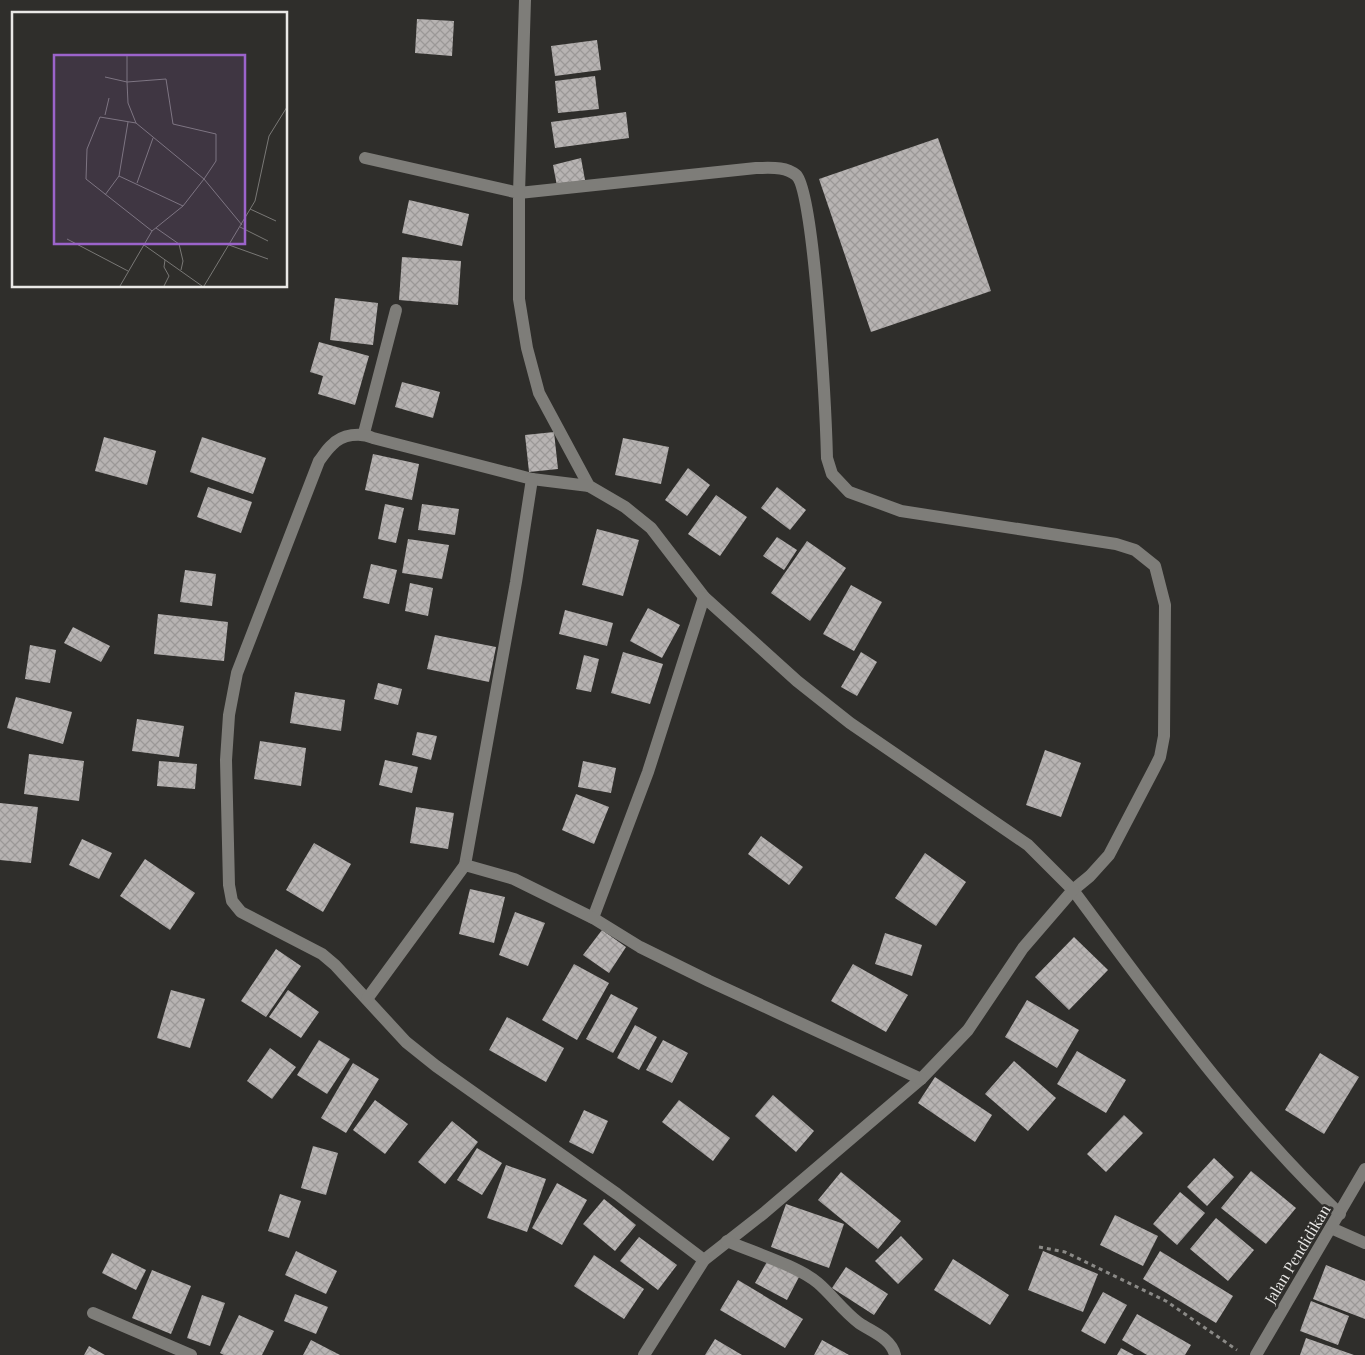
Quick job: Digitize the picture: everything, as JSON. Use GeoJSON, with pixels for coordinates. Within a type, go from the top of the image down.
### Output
{"type":"FeatureCollection","features":[{"type":"Feature","properties":{"kind":"street"},"geometry":{"type":"LineString","coordinates":[[524,0],[519,193],[519,299],[527,348],[539,393],[589,486]]}},
{"type":"Feature","properties":{"kind":"street"},"geometry":{"type":"LineString","coordinates":[[364,158],[519,193],[756,168],[780,168],[798,176],[804,187],[808,208],[817,290],[827,458],[832,474],[849,492],[901,511],[1116,544],[1135,550],[1155,566],[1165,605],[1164,736],[1160,758],[1110,855],[1090,876],[1073,890],[1023,948],[968,1030],[921,1079],[771,1207],[704,1260],[644,1355]]}},
{"type":"Feature","properties":{"kind":"street"},"geometry":{"type":"LineString","coordinates":[[364,433],[396,310]]}},
{"type":"Feature","properties":{"kind":"street"},"geometry":{"type":"LineString","coordinates":[[704,1260],[617,1194],[436,1066],[406,1042],[335,965],[322,954],[240,912],[232,901],[229,885],[226,760],[229,715],[237,673],[319,461],[332,444],[345,437],[364,433],[373,438],[532,479],[589,486],[625,506],[651,528],[704,597],[754,643],[835,711],[913,767],[1028,845],[1073,890],[1189,1046],[1242,1111],[1300,1176],[1340,1214]]}},
{"type":"Feature","properties":{"kind":"street"},"geometry":{"type":"LineString","coordinates":[[367,999],[465,865],[516,582],[532,479]]}},
{"type":"Feature","properties":{"kind":"street"},"geometry":{"type":"LineString","coordinates":[[593,918],[648,772],[704,597]]}},
{"type":"Feature","properties":{"kind":"street"},"geometry":{"type":"LineString","coordinates":[[465,865],[514,879],[593,918],[640,947],[700,977],[921,1079]]}},
{"type":"Feature","properties":{"kind":"street","name":"Jalan Pendidikan"},"geometry":{"type":"LineString","coordinates":[[1256,1355],[1365,1169]]}},
{"type":"Feature","properties":{"kind":"street"},"geometry":{"type":"LineString","coordinates":[[1331,1228],[1365,1244]]}},
{"type":"Feature","properties":{"kind":"street"},"geometry":{"type":"LineString","coordinates":[[727,1241],[797,1270],[817,1282],[858,1322],[889,1342],[895,1355]]}},
{"type":"Feature","properties":{"kind":"street"},"geometry":{"type":"LineString","coordinates":[[93,1313],[191,1355]]}},
{"type":"Feature","properties":{"kind":"path"},"geometry":{"type":"LineString","coordinates":[[1039,1247],[1065,1252],[1166,1301],[1245,1355]]}},
{"type":"Feature","properties":{"kind":"building"},"geometry":{"type":"Polygon","coordinates":[[[417,19],[454,21],[452,56],[415,53],[417,19]]]}},
{"type":"Feature","properties":{"kind":"building"},"geometry":{"type":"Polygon","coordinates":[[[597,40],[601,70],[555,76],[551,46],[597,40]]]}},
{"type":"Feature","properties":{"kind":"building"},"geometry":{"type":"Polygon","coordinates":[[[595,76],[599,109],[558,113],[555,81],[595,76]]]}},
{"type":"Feature","properties":{"kind":"building"},"geometry":{"type":"Polygon","coordinates":[[[626,112],[629,138],[555,148],[551,122],[626,112]]]}},
{"type":"Feature","properties":{"kind":"building"},"geometry":{"type":"Polygon","coordinates":[[[938,138],[991,291],[871,332],[819,179],[938,138]]]}},
{"type":"Feature","properties":{"kind":"building"},"geometry":{"type":"Polygon","coordinates":[[[581,158],[585,180],[557,186],[553,165],[581,158]]]}},
{"type":"Feature","properties":{"kind":"building"},"geometry":{"type":"Polygon","coordinates":[[[409,200],[469,214],[462,246],[402,233],[409,200]]]}},
{"type":"Feature","properties":{"kind":"building"},"geometry":{"type":"Polygon","coordinates":[[[402,257],[461,261],[458,305],[399,300],[402,257]]]}},
{"type":"Feature","properties":{"kind":"building"},"geometry":{"type":"Polygon","coordinates":[[[335,298],[378,303],[373,345],[330,340],[335,298]]]}},
{"type":"Feature","properties":{"kind":"building"},"geometry":{"type":"Polygon","coordinates":[[[319,342],[369,356],[355,405],[318,394],[323,376],[310,372],[319,342]]]}},
{"type":"Feature","properties":{"kind":"building"},"geometry":{"type":"Polygon","coordinates":[[[402,382],[440,392],[433,418],[395,407],[402,382]]]}},
{"type":"Feature","properties":{"kind":"building"},"geometry":{"type":"Polygon","coordinates":[[[554,432],[558,469],[529,472],[525,435],[554,432]]]}},
{"type":"Feature","properties":{"kind":"building"},"geometry":{"type":"Polygon","coordinates":[[[104,437],[156,451],[147,485],[95,471],[104,437]]]}},
{"type":"Feature","properties":{"kind":"building"},"geometry":{"type":"Polygon","coordinates":[[[202,437],[266,458],[253,494],[190,472],[202,437]]]}},
{"type":"Feature","properties":{"kind":"building"},"geometry":{"type":"Polygon","coordinates":[[[623,438],[669,447],[661,484],[615,475],[623,438]]]}},
{"type":"Feature","properties":{"kind":"building"},"geometry":{"type":"Polygon","coordinates":[[[373,454],[419,464],[412,500],[365,490],[373,454]]]}},
{"type":"Feature","properties":{"kind":"building"},"geometry":{"type":"Polygon","coordinates":[[[688,468],[710,485],[687,516],[665,500],[688,468]]]}},
{"type":"Feature","properties":{"kind":"building"},"geometry":{"type":"Polygon","coordinates":[[[208,487],[252,502],[241,533],[197,517],[208,487]]]}},
{"type":"Feature","properties":{"kind":"building"},"geometry":{"type":"Polygon","coordinates":[[[777,487],[806,510],[790,530],[761,508],[777,487]]]}},
{"type":"Feature","properties":{"kind":"building"},"geometry":{"type":"Polygon","coordinates":[[[716,495],[747,517],[720,556],[688,534],[716,495]]]}},
{"type":"Feature","properties":{"kind":"building"},"geometry":{"type":"Polygon","coordinates":[[[385,504],[404,508],[396,543],[378,539],[385,504]]]}},
{"type":"Feature","properties":{"kind":"building"},"geometry":{"type":"Polygon","coordinates":[[[422,504],[459,509],[455,535],[418,530],[422,504]]]}},
{"type":"Feature","properties":{"kind":"building"},"geometry":{"type":"Polygon","coordinates":[[[597,529],[639,540],[623,596],[582,585],[597,529]]]}},
{"type":"Feature","properties":{"kind":"building"},"geometry":{"type":"Polygon","coordinates":[[[777,537],[797,550],[784,570],[763,556],[777,537]]]}},
{"type":"Feature","properties":{"kind":"building"},"geometry":{"type":"Polygon","coordinates":[[[408,539],[449,545],[442,579],[402,573],[408,539]]]}},
{"type":"Feature","properties":{"kind":"building"},"geometry":{"type":"Polygon","coordinates":[[[807,541],[846,568],[810,621],[771,593],[807,541]]]}},
{"type":"Feature","properties":{"kind":"building"},"geometry":{"type":"Polygon","coordinates":[[[371,564],[397,570],[389,604],[363,598],[371,564]]]}},
{"type":"Feature","properties":{"kind":"building"},"geometry":{"type":"Polygon","coordinates":[[[185,570],[216,574],[212,606],[180,602],[185,570]]]}},
{"type":"Feature","properties":{"kind":"building"},"geometry":{"type":"Polygon","coordinates":[[[410,583],[433,588],[428,616],[405,611],[410,583]]]}},
{"type":"Feature","properties":{"kind":"building"},"geometry":{"type":"Polygon","coordinates":[[[851,585],[882,602],[854,651],[823,634],[851,585]]]}},
{"type":"Feature","properties":{"kind":"building"},"geometry":{"type":"Polygon","coordinates":[[[648,608],[680,625],[662,658],[630,641],[648,608]]]}},
{"type":"Feature","properties":{"kind":"building"},"geometry":{"type":"Polygon","coordinates":[[[565,610],[613,623],[607,646],[559,634],[565,610]]]}},
{"type":"Feature","properties":{"kind":"building"},"geometry":{"type":"Polygon","coordinates":[[[158,614],[228,622],[224,661],[154,654],[158,614]]]}},
{"type":"Feature","properties":{"kind":"building"},"geometry":{"type":"Polygon","coordinates":[[[73,627],[110,646],[101,662],[64,643],[73,627]]]}},
{"type":"Feature","properties":{"kind":"building"},"geometry":{"type":"Polygon","coordinates":[[[435,635],[496,647],[489,682],[427,669],[435,635]]]}},
{"type":"Feature","properties":{"kind":"building"},"geometry":{"type":"Polygon","coordinates":[[[30,645],[56,650],[50,683],[25,679],[30,645]]]}},
{"type":"Feature","properties":{"kind":"building"},"geometry":{"type":"Polygon","coordinates":[[[623,652],[663,664],[650,704],[611,693],[623,652]]]}},
{"type":"Feature","properties":{"kind":"building"},"geometry":{"type":"Polygon","coordinates":[[[861,652],[877,662],[857,696],[841,687],[861,652]]]}},
{"type":"Feature","properties":{"kind":"building"},"geometry":{"type":"Polygon","coordinates":[[[584,655],[599,659],[591,692],[576,689],[584,655]]]}},
{"type":"Feature","properties":{"kind":"building"},"geometry":{"type":"Polygon","coordinates":[[[378,683],[402,689],[398,705],[374,699],[378,683]]]}},
{"type":"Feature","properties":{"kind":"building"},"geometry":{"type":"Polygon","coordinates":[[[295,692],[345,700],[341,731],[290,723],[295,692]]]}},
{"type":"Feature","properties":{"kind":"building"},"geometry":{"type":"Polygon","coordinates":[[[16,697],[72,712],[63,744],[7,728],[16,697]]]}},
{"type":"Feature","properties":{"kind":"building"},"geometry":{"type":"Polygon","coordinates":[[[137,719],[184,726],[179,757],[132,751],[137,719]]]}},
{"type":"Feature","properties":{"kind":"building"},"geometry":{"type":"Polygon","coordinates":[[[417,732],[437,736],[431,760],[412,755],[417,732]]]}},
{"type":"Feature","properties":{"kind":"building"},"geometry":{"type":"Polygon","coordinates":[[[260,741],[306,748],[301,786],[254,779],[260,741]]]}},
{"type":"Feature","properties":{"kind":"building"},"geometry":{"type":"Polygon","coordinates":[[[1045,750],[1081,763],[1061,817],[1026,805],[1045,750]]]}},
{"type":"Feature","properties":{"kind":"building"},"geometry":{"type":"Polygon","coordinates":[[[29,754],[84,761],[79,801],[24,794],[29,754]]]}},
{"type":"Feature","properties":{"kind":"building"},"geometry":{"type":"Polygon","coordinates":[[[385,760],[418,767],[412,793],[379,785],[385,760]]]}},
{"type":"Feature","properties":{"kind":"building"},"geometry":{"type":"Polygon","coordinates":[[[159,761],[197,764],[195,789],[157,786],[159,761]]]}},
{"type":"Feature","properties":{"kind":"building"},"geometry":{"type":"Polygon","coordinates":[[[583,761],[616,768],[611,793],[578,787],[583,761]]]}},
{"type":"Feature","properties":{"kind":"building"},"geometry":{"type":"Polygon","coordinates":[[[576,794],[609,807],[594,844],[562,830],[576,794]]]}},
{"type":"Feature","properties":{"kind":"building"},"geometry":{"type":"Polygon","coordinates":[[[0,803],[38,807],[31,863],[0,860],[0,803]]]}},
{"type":"Feature","properties":{"kind":"building"},"geometry":{"type":"Polygon","coordinates":[[[416,807],[454,813],[448,849],[410,843],[416,807]]]}},
{"type":"Feature","properties":{"kind":"building"},"geometry":{"type":"Polygon","coordinates":[[[761,836],[803,867],[789,885],[748,854],[761,836]]]}},
{"type":"Feature","properties":{"kind":"building"},"geometry":{"type":"Polygon","coordinates":[[[82,839],[112,853],[99,879],[69,865],[82,839]]]}},
{"type":"Feature","properties":{"kind":"building"},"geometry":{"type":"Polygon","coordinates":[[[314,843],[351,864],[323,912],[286,890],[314,843]]]}},
{"type":"Feature","properties":{"kind":"building"},"geometry":{"type":"Polygon","coordinates":[[[925,853],[966,882],[936,926],[895,898],[925,853]]]}},
{"type":"Feature","properties":{"kind":"building"},"geometry":{"type":"Polygon","coordinates":[[[145,859],[195,893],[170,930],[120,896],[145,859]]]}},
{"type":"Feature","properties":{"kind":"building"},"geometry":{"type":"Polygon","coordinates":[[[470,889],[505,897],[494,943],[459,934],[470,889]]]}},
{"type":"Feature","properties":{"kind":"building"},"geometry":{"type":"Polygon","coordinates":[[[515,912],[545,923],[528,966],[499,955],[515,912]]]}},
{"type":"Feature","properties":{"kind":"building"},"geometry":{"type":"Polygon","coordinates":[[[602,930],[626,947],[609,973],[583,955],[602,930]]]}},
{"type":"Feature","properties":{"kind":"building"},"geometry":{"type":"Polygon","coordinates":[[[885,933],[922,945],[912,976],[875,964],[885,933]]]}},
{"type":"Feature","properties":{"kind":"building"},"geometry":{"type":"Polygon","coordinates":[[[1074,937],[1108,970],[1069,1010],[1035,977],[1074,937]]]}},
{"type":"Feature","properties":{"kind":"building"},"geometry":{"type":"Polygon","coordinates":[[[276,949],[301,966],[266,1017],[241,1001],[276,949]]]}},
{"type":"Feature","properties":{"kind":"building"},"geometry":{"type":"Polygon","coordinates":[[[574,964],[609,983],[577,1040],[542,1020],[574,964]]]}},
{"type":"Feature","properties":{"kind":"building"},"geometry":{"type":"Polygon","coordinates":[[[853,964],[908,995],[886,1032],[831,1001],[853,964]]]}},
{"type":"Feature","properties":{"kind":"building"},"geometry":{"type":"Polygon","coordinates":[[[171,990],[205,999],[190,1048],[157,1038],[171,990]]]}},
{"type":"Feature","properties":{"kind":"building"},"geometry":{"type":"Polygon","coordinates":[[[288,990],[319,1012],[301,1038],[269,1017],[288,990]]]}},
{"type":"Feature","properties":{"kind":"building"},"geometry":{"type":"Polygon","coordinates":[[[611,994],[638,1008],[613,1053],[586,1039],[611,994]]]}},
{"type":"Feature","properties":{"kind":"building"},"geometry":{"type":"Polygon","coordinates":[[[1027,1000],[1079,1030],[1057,1068],[1005,1037],[1027,1000]]]}},
{"type":"Feature","properties":{"kind":"building"},"geometry":{"type":"Polygon","coordinates":[[[507,1017],[564,1048],[546,1082],[489,1050],[507,1017]]]}},
{"type":"Feature","properties":{"kind":"building"},"geometry":{"type":"Polygon","coordinates":[[[635,1025],[657,1037],[639,1070],[617,1058],[635,1025]]]}},
{"type":"Feature","properties":{"kind":"building"},"geometry":{"type":"Polygon","coordinates":[[[319,1040],[350,1059],[327,1094],[297,1075],[319,1040]]]}},
{"type":"Feature","properties":{"kind":"building"},"geometry":{"type":"Polygon","coordinates":[[[663,1040],[688,1053],[672,1083],[646,1070],[663,1040]]]}},
{"type":"Feature","properties":{"kind":"building"},"geometry":{"type":"Polygon","coordinates":[[[270,1048],[296,1067],[272,1099],[247,1081],[270,1048]]]}},
{"type":"Feature","properties":{"kind":"building"},"geometry":{"type":"Polygon","coordinates":[[[1077,1051],[1126,1080],[1106,1113],[1057,1084],[1077,1051]]]}},
{"type":"Feature","properties":{"kind":"building"},"geometry":{"type":"Polygon","coordinates":[[[1320,1053],[1359,1077],[1324,1134],[1285,1110],[1320,1053]]]}},
{"type":"Feature","properties":{"kind":"building"},"geometry":{"type":"Polygon","coordinates":[[[1014,1061],[1056,1098],[1028,1131],[985,1094],[1014,1061]]]}},
{"type":"Feature","properties":{"kind":"building"},"geometry":{"type":"Polygon","coordinates":[[[353,1063],[379,1079],[346,1133],[321,1118],[353,1063]]]}},
{"type":"Feature","properties":{"kind":"building"},"geometry":{"type":"Polygon","coordinates":[[[935,1077],[992,1115],[975,1142],[918,1103],[935,1077]]]}},
{"type":"Feature","properties":{"kind":"building"},"geometry":{"type":"Polygon","coordinates":[[[773,1095],[814,1131],[796,1152],[755,1116],[773,1095]]]}},
{"type":"Feature","properties":{"kind":"building"},"geometry":{"type":"Polygon","coordinates":[[[375,1100],[408,1124],[385,1154],[353,1130],[375,1100]]]}},
{"type":"Feature","properties":{"kind":"building"},"geometry":{"type":"Polygon","coordinates":[[[679,1100],[730,1138],[713,1161],[662,1122],[679,1100]]]}},
{"type":"Feature","properties":{"kind":"building"},"geometry":{"type":"Polygon","coordinates":[[[584,1110],[608,1121],[593,1154],[569,1142],[584,1110]]]}},
{"type":"Feature","properties":{"kind":"building"},"geometry":{"type":"Polygon","coordinates":[[[1124,1115],[1143,1133],[1106,1172],[1087,1154],[1124,1115]]]}},
{"type":"Feature","properties":{"kind":"building"},"geometry":{"type":"Polygon","coordinates":[[[452,1121],[478,1142],[445,1184],[418,1162],[452,1121]]]}},
{"type":"Feature","properties":{"kind":"building"},"geometry":{"type":"Polygon","coordinates":[[[313,1146],[338,1153],[326,1195],[301,1188],[313,1146]]]}},
{"type":"Feature","properties":{"kind":"building"},"geometry":{"type":"Polygon","coordinates":[[[477,1148],[502,1163],[482,1195],[457,1180],[477,1148]]]}},
{"type":"Feature","properties":{"kind":"building"},"geometry":{"type":"Polygon","coordinates":[[[1214,1158],[1234,1177],[1207,1206],[1187,1187],[1214,1158]]]}},
{"type":"Feature","properties":{"kind":"building"},"geometry":{"type":"Polygon","coordinates":[[[506,1165],[546,1179],[527,1232],[487,1218],[506,1165]]]}},
{"type":"Feature","properties":{"kind":"building"},"geometry":{"type":"Polygon","coordinates":[[[1251,1171],[1296,1208],[1266,1244],[1221,1208],[1251,1171]]]}},
{"type":"Feature","properties":{"kind":"building"},"geometry":{"type":"Polygon","coordinates":[[[841,1172],[901,1221],[878,1249],[818,1200],[841,1172]]]}},
{"type":"Feature","properties":{"kind":"building"},"geometry":{"type":"Polygon","coordinates":[[[557,1183],[587,1200],[562,1245],[532,1228],[557,1183]]]}},
{"type":"Feature","properties":{"kind":"building"},"geometry":{"type":"Polygon","coordinates":[[[1180,1192],[1205,1213],[1177,1245],[1153,1224],[1180,1192]]]}},
{"type":"Feature","properties":{"kind":"building"},"geometry":{"type":"Polygon","coordinates":[[[280,1194],[301,1201],[289,1238],[268,1231],[280,1194]]]}},
{"type":"Feature","properties":{"kind":"building"},"geometry":{"type":"Polygon","coordinates":[[[604,1199],[636,1225],[615,1251],[583,1224],[604,1199]]]}},
{"type":"Feature","properties":{"kind":"building"},"geometry":{"type":"Polygon","coordinates":[[[786,1204],[844,1224],[829,1268],[771,1247],[786,1204]]]}},
{"type":"Feature","properties":{"kind":"building"},"geometry":{"type":"Polygon","coordinates":[[[1115,1215],[1158,1236],[1143,1266],[1100,1245],[1115,1215]]]}},
{"type":"Feature","properties":{"kind":"building"},"geometry":{"type":"Polygon","coordinates":[[[1216,1218],[1254,1250],[1228,1281],[1190,1249],[1216,1218]]]}},
{"type":"Feature","properties":{"kind":"building"},"geometry":{"type":"Polygon","coordinates":[[[901,1236],[923,1259],[898,1284],[875,1261],[901,1236]]]}},
{"type":"Feature","properties":{"kind":"building"},"geometry":{"type":"Polygon","coordinates":[[[639,1237],[677,1265],[658,1290],[620,1261],[639,1237]]]}},
{"type":"Feature","properties":{"kind":"building"},"geometry":{"type":"Polygon","coordinates":[[[296,1251],[337,1271],[326,1294],[285,1275],[296,1251]]]}},
{"type":"Feature","properties":{"kind":"building"},"geometry":{"type":"Polygon","coordinates":[[[1043,1251],[1098,1274],[1083,1312],[1028,1290],[1043,1251]]]}},
{"type":"Feature","properties":{"kind":"building"},"geometry":{"type":"Polygon","coordinates":[[[1160,1251],[1233,1296],[1216,1323],[1143,1279],[1160,1251]]]}},
{"type":"Feature","properties":{"kind":"building"},"geometry":{"type":"Polygon","coordinates":[[[112,1253],[146,1270],[136,1290],[102,1273],[112,1253]]]}},
{"type":"Feature","properties":{"kind":"building"},"geometry":{"type":"Polygon","coordinates":[[[594,1255],[644,1289],[624,1319],[574,1286],[594,1255]]]}},
{"type":"Feature","properties":{"kind":"building"},"geometry":{"type":"Polygon","coordinates":[[[953,1259],[1009,1295],[990,1325],[934,1290],[953,1259]]]}},
{"type":"Feature","properties":{"kind":"building"},"geometry":{"type":"Polygon","coordinates":[[[768,1260],[799,1277],[787,1300],[755,1283],[768,1260]]]}},
{"type":"Feature","properties":{"kind":"building"},"geometry":{"type":"Polygon","coordinates":[[[1326,1265],[1365,1281],[1365,1319],[1313,1299],[1326,1265]]]}},
{"type":"Feature","properties":{"kind":"building"},"geometry":{"type":"Polygon","coordinates":[[[846,1267],[888,1294],[874,1315],[832,1288],[846,1267]]]}},
{"type":"Feature","properties":{"kind":"building"},"geometry":{"type":"Polygon","coordinates":[[[152,1270],[191,1286],[171,1334],[132,1318],[152,1270]]]}},
{"type":"Feature","properties":{"kind":"building"},"geometry":{"type":"Polygon","coordinates":[[[738,1280],[803,1319],[785,1348],[720,1310],[738,1280]]]}},
{"type":"Feature","properties":{"kind":"building"},"geometry":{"type":"Polygon","coordinates":[[[1103,1292],[1127,1305],[1105,1344],[1081,1331],[1103,1292]]]}},
{"type":"Feature","properties":{"kind":"building"},"geometry":{"type":"Polygon","coordinates":[[[295,1294],[328,1307],[316,1334],[284,1321],[295,1294]]]}},
{"type":"Feature","properties":{"kind":"building"},"geometry":{"type":"Polygon","coordinates":[[[202,1295],[225,1303],[210,1346],[187,1338],[202,1295]]]}},
{"type":"Feature","properties":{"kind":"building"},"geometry":{"type":"Polygon","coordinates":[[[1311,1301],[1349,1316],[1338,1345],[1300,1331],[1311,1301]]]}},
{"type":"Feature","properties":{"kind":"building"},"geometry":{"type":"Polygon","coordinates":[[[1137,1314],[1191,1345],[1185,1355],[1147,1355],[1122,1340],[1137,1314]]]}},
{"type":"Feature","properties":{"kind":"building"},"geometry":{"type":"Polygon","coordinates":[[[239,1315],[274,1331],[262,1355],[224,1355],[220,1353],[239,1315]]]}},
{"type":"Feature","properties":{"kind":"building"},"geometry":{"type":"Polygon","coordinates":[[[1306,1338],[1354,1355],[1300,1355],[1306,1338]]]}},
{"type":"Feature","properties":{"kind":"building"},"geometry":{"type":"Polygon","coordinates":[[[715,1339],[742,1355],[705,1355],[715,1339]]]}},
{"type":"Feature","properties":{"kind":"building"},"geometry":{"type":"Polygon","coordinates":[[[311,1340],[340,1355],[303,1355],[311,1340]]]}},
{"type":"Feature","properties":{"kind":"building"},"geometry":{"type":"Polygon","coordinates":[[[822,1340],[849,1355],[814,1355],[822,1340]]]}},
{"type":"Feature","properties":{"kind":"building"},"geometry":{"type":"Polygon","coordinates":[[[89,1346],[105,1355],[84,1355],[89,1346]]]}},
{"type":"Feature","properties":{"kind":"building"},"geometry":{"type":"Polygon","coordinates":[[[1121,1348],[1134,1355],[1117,1355],[1121,1348]]]}}]}
